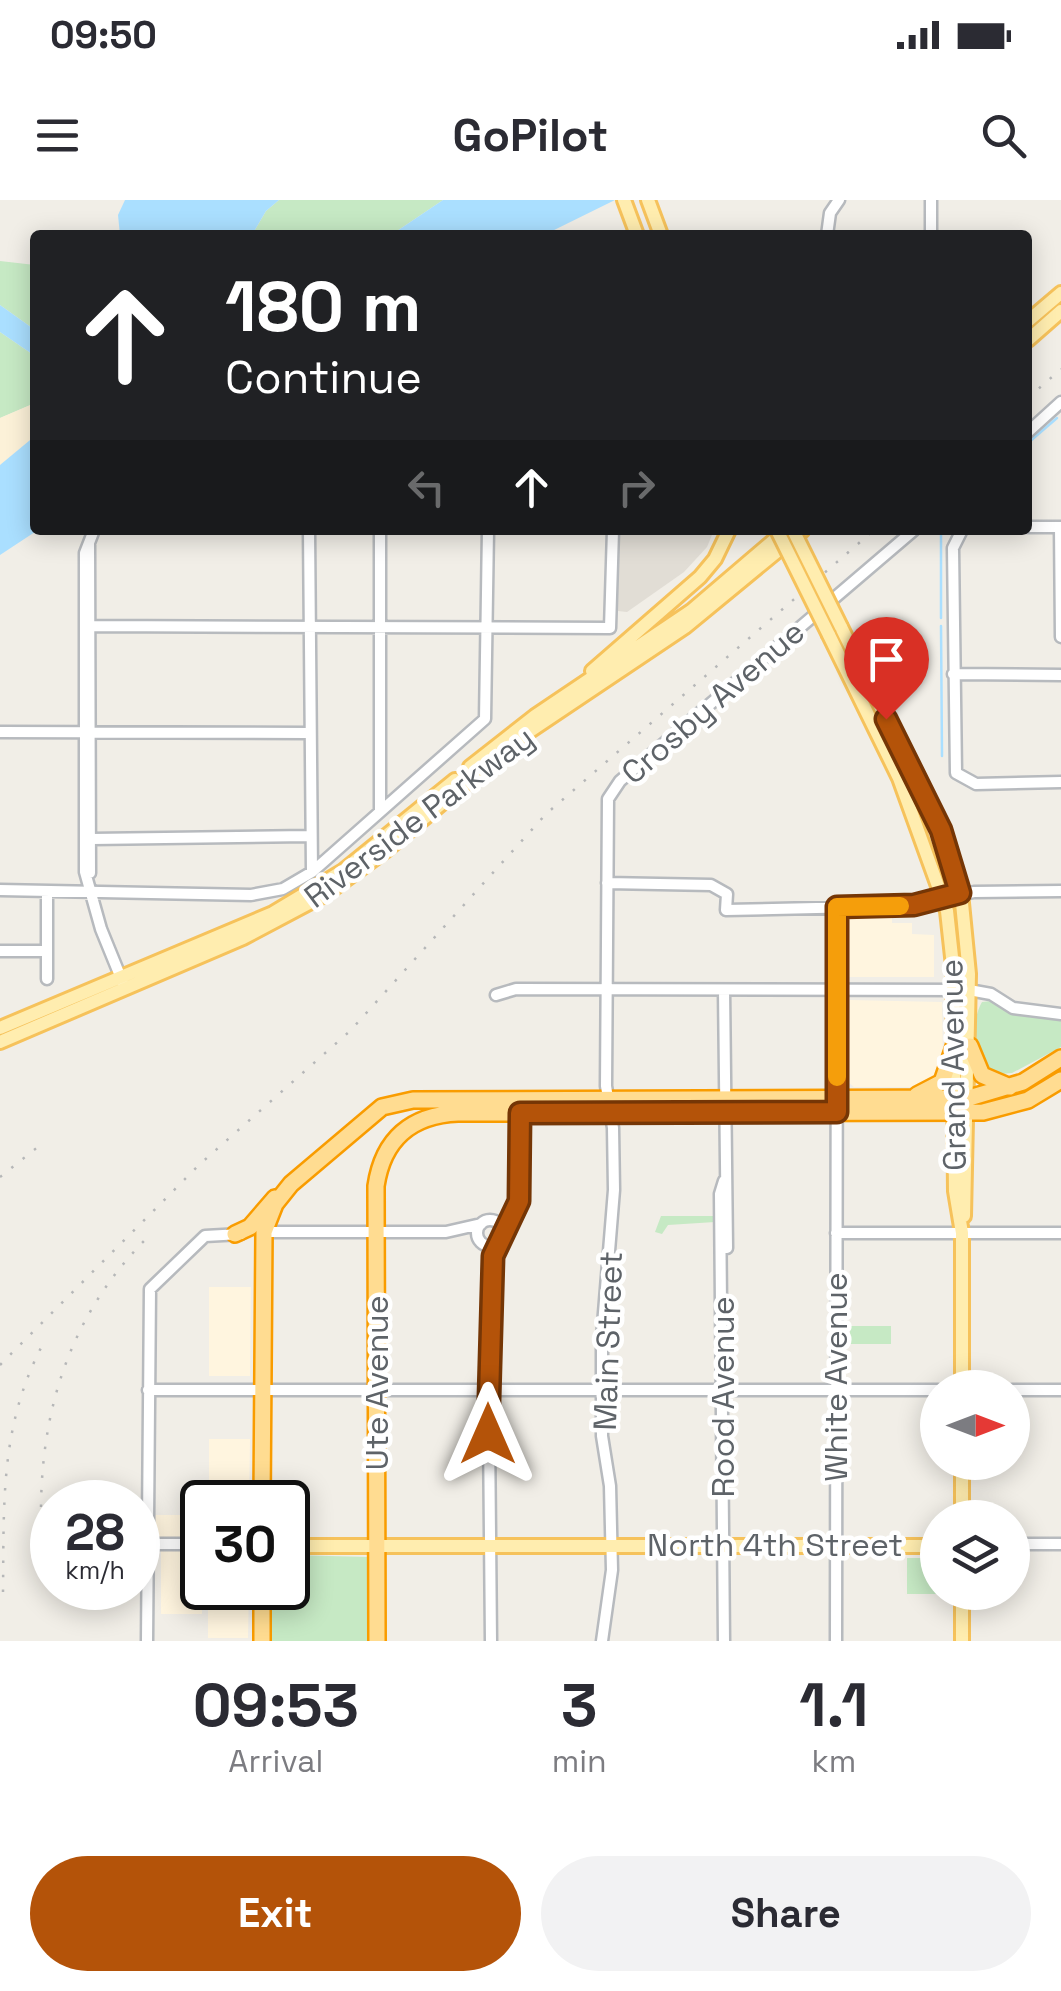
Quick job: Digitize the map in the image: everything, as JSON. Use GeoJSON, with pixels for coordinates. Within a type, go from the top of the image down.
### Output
{"type":"FeatureCollection","features":[{"type":"Feature","properties":{"kind":"highway"},"geometry":{"type":"LineString","coordinates":[[909,1098],[942,1082],[962,1046],[982,1075],[1010,1087]]}},
{"type":"Feature","properties":{"kind":"highway"},"geometry":{"type":"LineString","coordinates":[[837,1105],[909,1098],[962,1105],[1059,1070]]}},
{"type":"Feature","properties":{"kind":"highway"},"geometry":{"type":"LineString","coordinates":[[234,1234],[250,1227],[262,1208],[370,1116],[392,1103],[610,1107],[1015,1104],[1059,1070]]}},
{"type":"Feature","properties":{"kind":"highway"},"geometry":{"type":"LineString","coordinates":[[520,1113],[610,1107]]}},
{"type":"Feature","properties":{"kind":"highway","name":"Ute Avenue"},"geometry":{"type":"LineString","coordinates":[[377,1641],[378,1170],[400,1132],[420,1118],[520,1113]]}},
{"type":"Feature","properties":{"kind":"highway"},"geometry":{"type":"LineString","coordinates":[[262,1480],[264,1232],[282,1194]]}},
{"type":"Feature","properties":{"kind":"highway"},"geometry":{"type":"LineString","coordinates":[[262,1610],[262,1641]]}},
{"type":"Feature","properties":{"kind":"main road"},"geometry":{"type":"LineString","coordinates":[[624,200],[635,230]]}},
{"type":"Feature","properties":{"kind":"main road"},"geometry":{"type":"LineString","coordinates":[[649,204],[659,230]]}},
{"type":"Feature","properties":{"kind":"main road"},"geometry":{"type":"LineString","coordinates":[[1032,317],[1061,294]]}},
{"type":"Feature","properties":{"kind":"main road"},"geometry":{"type":"LineString","coordinates":[[1032,336],[1061,310]]}},
{"type":"Feature","properties":{"kind":"main road"},"geometry":{"type":"LineString","coordinates":[[535,716],[700,577],[716,559],[727,535]]}},
{"type":"Feature","properties":{"kind":"main road"},"geometry":{"type":"LineString","coordinates":[[780,535],[941,830],[960,893],[969,990],[962,1046]]}},
{"type":"Feature","properties":{"kind":"main road","name":"Riverside Parkway"},"geometry":{"type":"LineString","coordinates":[[0,1042],[307,895],[375,848],[535,716],[648,644],[783,535]]}},
{"type":"Feature","properties":{"kind":"main road"},"geometry":{"type":"LineString","coordinates":[[791,535],[835,631]]}},
{"type":"Feature","properties":{"kind":"main road","name":"Riverside Parkway"},"geometry":{"type":"LineString","coordinates":[[0,1028],[258,931],[345,881],[503,751],[666,642],[797,535]]}},
{"type":"Feature","properties":{"kind":"main road","name":"Grand Avenue"},"geometry":{"type":"LineString","coordinates":[[835,631],[899,778],[944,898],[962,1046],[955,1191],[962,1233],[962,1370]]}},
{"type":"Feature","properties":{"kind":"main road","name":"North 4th Street"},"geometry":{"type":"LineString","coordinates":[[310,1546],[920,1546]]}},
{"type":"Feature","properties":{"kind":"main road"},"geometry":{"type":"LineString","coordinates":[[962,1610],[962,1641]]}},
{"type":"Feature","properties":{"kind":"street"},"geometry":{"type":"LineString","coordinates":[[930,200],[931,230]]}},
{"type":"Feature","properties":{"kind":"street"},"geometry":{"type":"LineString","coordinates":[[828,230],[837,203]]}},
{"type":"Feature","properties":{"kind":"street"},"geometry":{"type":"LineString","coordinates":[[1032,428],[1061,402]]}},
{"type":"Feature","properties":{"kind":"street"},"geometry":{"type":"LineString","coordinates":[[1032,527],[1060,527],[1061,637]]}},
{"type":"Feature","properties":{"kind":"street"},"geometry":{"type":"LineString","coordinates":[[92,535],[86,553],[89,889],[123,983]]}},
{"type":"Feature","properties":{"kind":"street"},"geometry":{"type":"LineString","coordinates":[[308,535],[308,836],[312,872]]}},
{"type":"Feature","properties":{"kind":"street"},"geometry":{"type":"LineString","coordinates":[[380,535],[380,811]]}},
{"type":"Feature","properties":{"kind":"street"},"geometry":{"type":"LineString","coordinates":[[0,890],[268,894],[312,872],[487,715],[488,535]]}},
{"type":"Feature","properties":{"kind":"street"},"geometry":{"type":"LineString","coordinates":[[92,626],[610,628],[612,535]]}},
{"type":"Feature","properties":{"kind":"street","name":"Crosby Avenue"},"geometry":{"type":"LineString","coordinates":[[608,799],[620,781],[908,535]]}},
{"type":"Feature","properties":{"kind":"street"},"geometry":{"type":"LineString","coordinates":[[959,535],[953,548],[954,768],[962,780],[976,784],[1061,782]]}},
{"type":"Feature","properties":{"kind":"street"},"geometry":{"type":"LineString","coordinates":[[89,889],[90,543]]}},
{"type":"Feature","properties":{"kind":"street"},"geometry":{"type":"LineString","coordinates":[[953,674],[1061,675]]}},
{"type":"Feature","properties":{"kind":"street"},"geometry":{"type":"LineString","coordinates":[[0,732],[308,733]]}},
{"type":"Feature","properties":{"kind":"street","name":"Main Street"},"geometry":{"type":"LineString","coordinates":[[602,1641],[610,1601],[612,1544],[602,1391],[614,1210],[606,990],[608,799]]}},
{"type":"Feature","properties":{"kind":"street"},"geometry":{"type":"LineString","coordinates":[[92,840],[308,836]]}},
{"type":"Feature","properties":{"kind":"street"},"geometry":{"type":"LineString","coordinates":[[606,883],[712,885],[727,894],[726,910],[914,905],[960,893],[1061,891]]}},
{"type":"Feature","properties":{"kind":"street"},"geometry":{"type":"LineString","coordinates":[[47,893],[47,979]]}},
{"type":"Feature","properties":{"kind":"street","name":"White Avenue"},"geometry":{"type":"LineString","coordinates":[[836,1641],[837,907]]}},
{"type":"Feature","properties":{"kind":"street"},"geometry":{"type":"LineString","coordinates":[[0,952],[47,950]]}},
{"type":"Feature","properties":{"kind":"street"},"geometry":{"type":"LineString","coordinates":[[496,995],[516,989],[969,990],[990,994],[1013,1008],[1061,1014]]}},
{"type":"Feature","properties":{"kind":"street","name":"Rood Avenue"},"geometry":{"type":"LineString","coordinates":[[724,990],[724,1181],[720,1194],[724,1272],[724,1641]]}},
{"type":"Feature","properties":{"kind":"street"},"geometry":{"type":"LineString","coordinates":[[491,1641],[491,1287],[494,1251],[520,1192],[520,1113]]}},
{"type":"Feature","properties":{"kind":"street"},"geometry":{"type":"LineString","coordinates":[[145,1480],[150,1289],[210,1234],[446,1232],[512,1214]]}},
{"type":"Feature","properties":{"kind":"street"},"geometry":{"type":"LineString","coordinates":[[486,1222],[501,1225],[501,1239]]}},
{"type":"Feature","properties":{"kind":"street"},"geometry":{"type":"LineString","coordinates":[[486,1222],[478,1233],[491,1287]]}},
{"type":"Feature","properties":{"kind":"street"},"geometry":{"type":"LineString","coordinates":[[446,1232],[483,1243],[501,1239]]}},
{"type":"Feature","properties":{"kind":"street"},"geometry":{"type":"LineString","coordinates":[[836,1233],[1061,1233]]}},
{"type":"Feature","properties":{"kind":"street"},"geometry":{"type":"LineString","coordinates":[[148,1390],[920,1390]]}},
{"type":"Feature","properties":{"kind":"street"},"geometry":{"type":"LineString","coordinates":[[1030,1390],[1061,1390]]}},
{"type":"Feature","properties":{"kind":"street"},"geometry":{"type":"LineString","coordinates":[[1030,1544],[1061,1544]]}},
{"type":"Feature","properties":{"kind":"street"},"geometry":{"type":"LineString","coordinates":[[146,1610],[147,1641]]}},
{"type":"Feature","properties":{"kind":"shaded area"},"geometry":{"type":"Polygon","coordinates":[[[618,535],[712,535],[707,547],[684,572],[627,612],[618,611],[618,535]]]}},
{"type":"Feature","properties":{"kind":"shaded area"},"geometry":{"type":"Polygon","coordinates":[[[849,916],[892,916],[892,923],[912,923],[912,934],[934,935],[934,977],[849,977],[849,916]]]}},
{"type":"Feature","properties":{"kind":"shaded area"},"geometry":{"type":"Polygon","coordinates":[[[850,1000],[942,1002],[943,1062],[935,1079],[915,1087],[854,1087],[848,1082],[850,1000]]]}},
{"type":"Feature","properties":{"kind":"shaded area"},"geometry":{"type":"Polygon","coordinates":[[[209,1287],[251,1287],[250,1376],[209,1376],[209,1287]]]}},
{"type":"Feature","properties":{"kind":"shaded area"},"geometry":{"type":"Polygon","coordinates":[[[209,1439],[250,1439],[249,1480],[209,1480],[209,1439]]]}},
{"type":"Feature","properties":{"kind":"shaded area"},"geometry":{"type":"Polygon","coordinates":[[[160,1515],[180,1515],[180,1610],[202,1610],[202,1614],[161,1614],[160,1515]]]}},
{"type":"Feature","properties":{"kind":"shaded area"},"geometry":{"type":"Polygon","coordinates":[[[208,1610],[249,1610],[248,1638],[208,1638],[208,1610]]]}},
{"type":"Feature","properties":{"kind":"green space"},"geometry":{"type":"Polygon","coordinates":[[[279,200],[443,200],[398,230],[255,230],[266,211],[279,200]]]}},
{"type":"Feature","properties":{"kind":"green space"},"geometry":{"type":"Polygon","coordinates":[[[0,261],[30,264],[30,326],[0,305],[0,261]]]}},
{"type":"Feature","properties":{"kind":"green space"},"geometry":{"type":"Polygon","coordinates":[[[0,332],[30,353],[30,405],[0,418],[0,332]]]}},
{"type":"Feature","properties":{"kind":"green space"},"geometry":{"type":"Polygon","coordinates":[[[991,1001],[1021,1016],[1061,1018],[1061,1047],[1012,1073],[990,1075],[979,1049],[976,1020],[982,1002],[991,1001]]]}},
{"type":"Feature","properties":{"kind":"green space"},"geometry":{"type":"Polygon","coordinates":[[[661,1216],[715,1216],[715,1222],[668,1225],[662,1234],[655,1232],[661,1216]]]}},
{"type":"Feature","properties":{"kind":"green space"},"geometry":{"type":"Polygon","coordinates":[[[850,1326],[891,1326],[891,1344],[850,1344],[850,1326]]]}},
{"type":"Feature","properties":{"kind":"green space"},"geometry":{"type":"Polygon","coordinates":[[[310,1556],[370,1557],[370,1641],[268,1641],[268,1610],[310,1610],[310,1556]]]}},
{"type":"Feature","properties":{"kind":"green space"},"geometry":{"type":"Polygon","coordinates":[[[907,1558],[920,1558],[920,1594],[907,1594],[907,1558]]]}},
{"type":"Feature","properties":{"kind":"sand"},"geometry":{"type":"Polygon","coordinates":[[[30,405],[30,440],[0,465],[0,418],[30,405]]]}},
{"type":"Feature","properties":{"kind":"water"},"geometry":{"type":"Polygon","coordinates":[[[125,200],[279,200],[266,211],[255,230],[120,230],[118,215],[125,200]]]}},
{"type":"Feature","properties":{"kind":"water"},"geometry":{"type":"Polygon","coordinates":[[[443,200],[615,200],[554,230],[398,230],[443,200]]]}},
{"type":"Feature","properties":{"kind":"water"},"geometry":{"type":"Polygon","coordinates":[[[0,305],[30,326],[30,353],[0,332],[0,305]]]}},
{"type":"Feature","properties":{"kind":"water"},"geometry":{"type":"Polygon","coordinates":[[[30,440],[30,535],[0,555],[0,465],[30,440]]]}},
{"type":"Feature","properties":{"kind":"waterway"},"geometry":{"type":"LineString","coordinates":[[1032,440],[1057,418]]}},
{"type":"Feature","properties":{"kind":"waterway"},"geometry":{"type":"LineString","coordinates":[[941,535],[941,618]]}},
{"type":"Feature","properties":{"kind":"waterway"},"geometry":{"type":"LineString","coordinates":[[941,626],[942,756]]}},
{"type":"Feature","properties":{"kind":"railway"},"geometry":{"type":"LineString","coordinates":[[1032,394],[1061,369]]}},
{"type":"Feature","properties":{"kind":"railway"},"geometry":{"type":"LineString","coordinates":[[0,1365],[200,1164],[350,1031],[546,814],[868,535]]}},
{"type":"Feature","properties":{"kind":"railway"},"geometry":{"type":"LineString","coordinates":[[0,1177],[44,1142]]}},
{"type":"Feature","properties":{"kind":"railway"},"geometry":{"type":"LineString","coordinates":[[42,1480],[55,1397],[80,1330],[98,1299],[145,1240]]}},
{"type":"Feature","properties":{"kind":"railway"},"geometry":{"type":"LineString","coordinates":[[3,1592],[7,1464],[19,1404],[43,1344]]}},
{"type":"Feature","properties":{"kind":"slow traffic"},"geometry":{"type":"LineString","coordinates":[[837,1077],[837,907],[900,906]]}},
{"type":"Feature","properties":{"kind":"route"},"geometry":{"type":"LineString","coordinates":[[488,1434],[488,1323],[493,1256],[519,1201],[520,1113],[837,1112],[837,907],[914,905],[960,893],[941,830],[886,719]]}}]}
